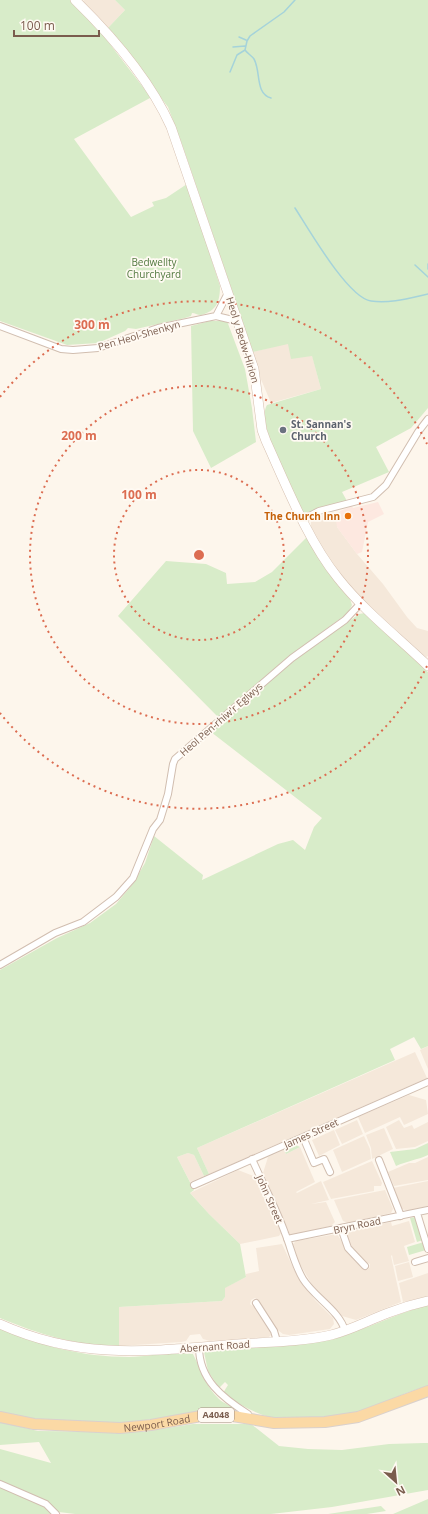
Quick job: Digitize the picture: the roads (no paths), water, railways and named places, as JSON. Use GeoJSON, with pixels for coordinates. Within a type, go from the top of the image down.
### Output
{"type":"FeatureCollection","features":[{"type":"Feature","properties":{"kind":"main road","name":"Newport Road"},"geometry":{"type":"LineString","coordinates":[[0,1417],[34,1424],[120,1428],[151,1426],[201,1416],[233,1416],[274,1424],[308,1423],[343,1420],[372,1412],[428,1391]]}},
{"type":"Feature","properties":{"kind":"street","name":"Heol y Bedw-Hirion"},"geometry":{"type":"LineString","coordinates":[[75,0],[119,48],[162,106],[187,169],[257,379],[262,430],[302,520],[329,567],[361,603],[428,666]]}},
{"type":"Feature","properties":{"kind":"street"},"geometry":{"type":"LineString","coordinates":[[216,316],[228,293]]}},
{"type":"Feature","properties":{"kind":"street","name":"Pen Heol-Shenkyn"},"geometry":{"type":"LineString","coordinates":[[0,326],[61,349],[98,348],[158,328],[216,316],[237,321]]}},
{"type":"Feature","properties":{"kind":"street"},"geometry":{"type":"LineString","coordinates":[[302,520],[319,511],[373,497],[381,491],[393,475],[418,432],[428,419]]}},
{"type":"Feature","properties":{"kind":"street","name":"Heol Pen-rhiw'r Eglwys"},"geometry":{"type":"LineString","coordinates":[[0,965],[55,933],[84,922],[116,898],[133,878],[153,829],[162,816],[175,759],[292,658],[345,620],[361,603]]}},
{"type":"Feature","properties":{"kind":"street","name":"James Street"},"geometry":{"type":"LineString","coordinates":[[194,1185],[428,1082]]}},
{"type":"Feature","properties":{"kind":"street"},"geometry":{"type":"LineString","coordinates":[[302,1137],[314,1163],[324,1159],[330,1172]]}},
{"type":"Feature","properties":{"kind":"street","name":"John Street"},"geometry":{"type":"LineString","coordinates":[[252,1159],[287,1239],[302,1278],[312,1291],[341,1320],[345,1331]]}},
{"type":"Feature","properties":{"kind":"street"},"geometry":{"type":"LineString","coordinates":[[378,1160],[401,1216]]}},
{"type":"Feature","properties":{"kind":"street","name":"Bryn Road"},"geometry":{"type":"LineString","coordinates":[[287,1239],[428,1210]]}},
{"type":"Feature","properties":{"kind":"street"},"geometry":{"type":"LineString","coordinates":[[418,1213],[428,1249]]}},
{"type":"Feature","properties":{"kind":"street"},"geometry":{"type":"LineString","coordinates":[[341,1228],[348,1248],[365,1266]]}},
{"type":"Feature","properties":{"kind":"street"},"geometry":{"type":"LineString","coordinates":[[415,1262],[428,1258]]}},
{"type":"Feature","properties":{"kind":"street","name":"Abernant Road"},"geometry":{"type":"LineString","coordinates":[[0,1324],[26,1335],[49,1342],[93,1350],[119,1352],[277,1341],[329,1335],[345,1331],[387,1313],[428,1301]]}},
{"type":"Feature","properties":{"kind":"street"},"geometry":{"type":"LineString","coordinates":[[256,1303],[274,1331],[277,1341]]}},
{"type":"Feature","properties":{"kind":"street"},"geometry":{"type":"LineString","coordinates":[[199,1347],[201,1363],[214,1387],[221,1395],[248,1414],[249,1419]]}},
{"type":"Feature","properties":{"kind":"street"},"geometry":{"type":"LineString","coordinates":[[0,1484],[46,1504],[56,1514]]}},
{"type":"Feature","properties":{"kind":"waterway"},"geometry":{"type":"LineString","coordinates":[[271,98],[266,96],[260,87],[256,64],[253,58],[245,50],[247,41],[250,36],[284,12],[295,0]]}},
{"type":"Feature","properties":{"kind":"waterway"},"geometry":{"type":"LineString","coordinates":[[239,37],[246,40]]}},
{"type":"Feature","properties":{"kind":"waterway"},"geometry":{"type":"LineString","coordinates":[[233,47],[245,46]]}},
{"type":"Feature","properties":{"kind":"waterway"},"geometry":{"type":"LineString","coordinates":[[230,72],[237,55],[245,50]]}},
{"type":"Feature","properties":{"kind":"waterway"},"geometry":{"type":"LineString","coordinates":[[295,208],[340,276],[362,297],[371,301],[385,302],[428,294]]}},
{"type":"Feature","properties":{"kind":"waterway"},"geometry":{"type":"LineString","coordinates":[[428,264],[428,269]]}},
{"type":"Feature","properties":{"kind":"waterway"},"geometry":{"type":"LineString","coordinates":[[415,265],[428,277]]}},
{"type":"Feature","properties":{"kind":"place","name":"St. Sannan's Church"},"geometry":{"type":"Point","coordinates":[283,430]}},
{"type":"Feature","properties":{"kind":"place","name":"The Church Inn"},"geometry":{"type":"Point","coordinates":[348,516]}},
{"type":"Feature","properties":{"kind":"park label","name":"Bedwellty Churchyard"},"geometry":{"type":"Point","coordinates":[154,268]}}]}
